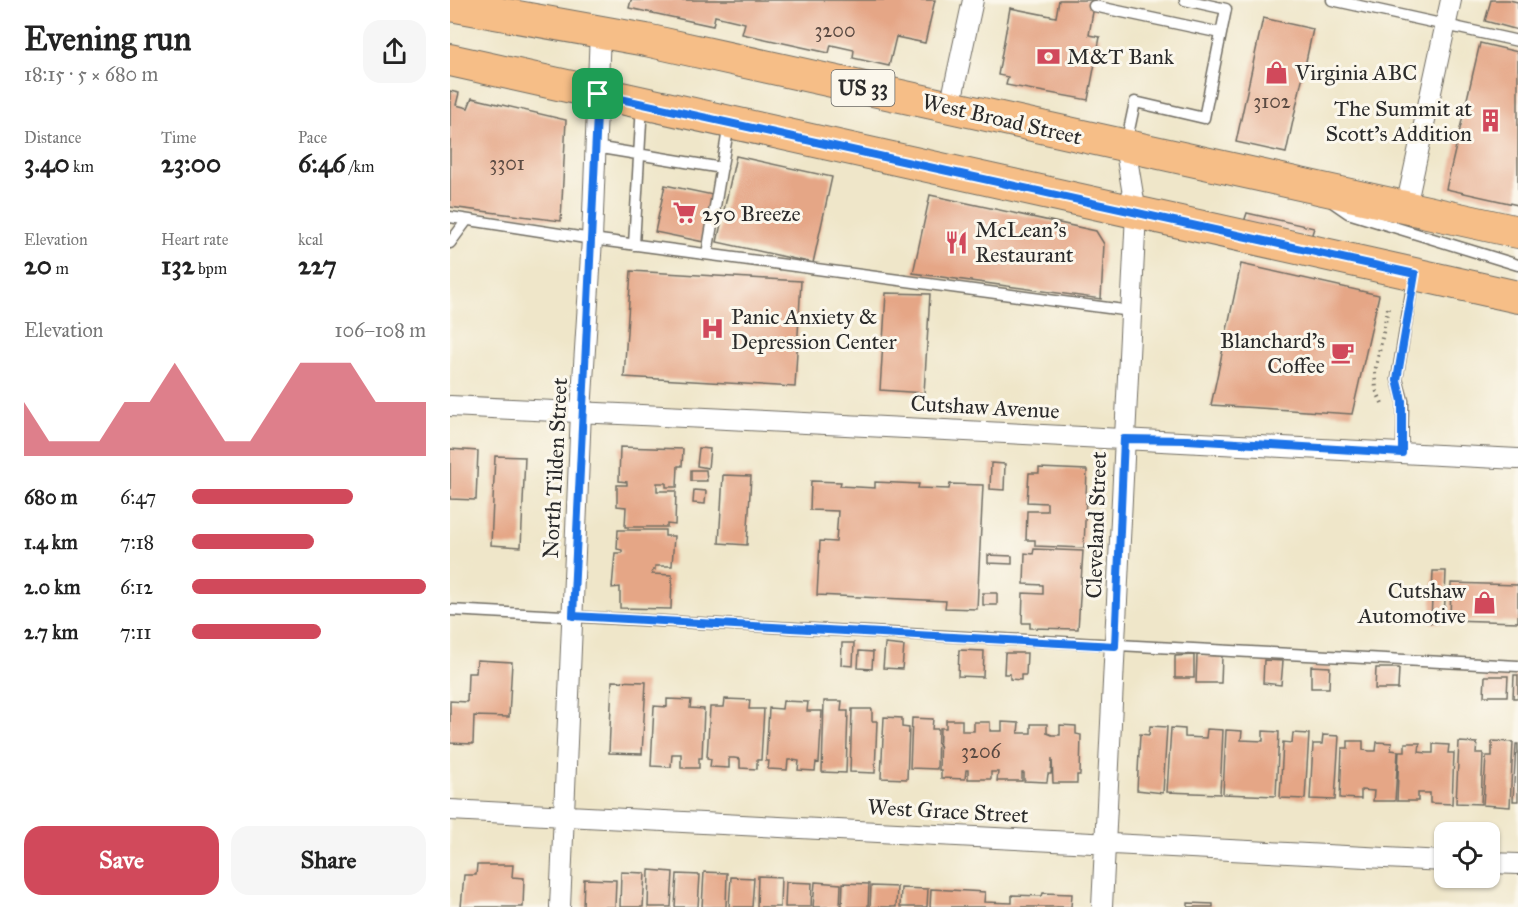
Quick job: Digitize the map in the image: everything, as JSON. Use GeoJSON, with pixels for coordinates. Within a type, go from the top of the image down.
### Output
{"type":"FeatureCollection","features":[{"type":"Feature","properties":{"kind":"main road","name":"West Broad Street"},"geometry":{"type":"LineString","coordinates":[[450,5],[498,7],[1518,232]]}},
{"type":"Feature","properties":{"kind":"main road"},"geometry":{"type":"LineString","coordinates":[[450,60],[1518,297]]}},
{"type":"Feature","properties":{"kind":"street"},"geometry":{"type":"LineString","coordinates":[[950,107],[973,0]]}},
{"type":"Feature","properties":{"kind":"street"},"geometry":{"type":"LineString","coordinates":[[1406,207],[1451,0]]}},
{"type":"Feature","properties":{"kind":"street","name":"North Tilden Street"},"geometry":{"type":"LineString","coordinates":[[560,907],[600,31]]}},
{"type":"Feature","properties":{"kind":"street","name":"Cleveland Street"},"geometry":{"type":"LineString","coordinates":[[1102,907],[1136,213],[1125,146]]}},
{"type":"Feature","properties":{"kind":"street","name":"Cutshaw Avenue"},"geometry":{"type":"LineString","coordinates":[[450,406],[844,423],[1124,439],[1187,440],[1518,459]]}},
{"type":"Feature","properties":{"kind":"street","name":"West Grace Street"},"geometry":{"type":"LineString","coordinates":[[450,810],[1434,860]]}},
{"type":"Feature","properties":{"kind":"street"},"geometry":{"type":"LineString","coordinates":[[1500,863],[1518,864]]}},
{"type":"Feature","properties":{"kind":"lane"},"geometry":{"type":"LineString","coordinates":[[1125,146],[1135,102],[1204,118],[1226,9],[1185,0]]}},
{"type":"Feature","properties":{"kind":"lane"},"geometry":{"type":"LineString","coordinates":[[1332,0],[1518,41]]}},
{"type":"Feature","properties":{"kind":"lane"},"geometry":{"type":"LineString","coordinates":[[1094,6],[1221,33]]}},
{"type":"Feature","properties":{"kind":"lane"},"geometry":{"type":"LineString","coordinates":[[634,245],[642,104]]}},
{"type":"Feature","properties":{"kind":"lane"},"geometry":{"type":"LineString","coordinates":[[707,254],[729,123]]}},
{"type":"Feature","properties":{"kind":"lane"},"geometry":{"type":"LineString","coordinates":[[596,147],[722,168]]}},
{"type":"Feature","properties":{"kind":"lane"},"geometry":{"type":"LineString","coordinates":[[1310,186],[1348,213],[1518,265]]}},
{"type":"Feature","properties":{"kind":"lane"},"geometry":{"type":"LineString","coordinates":[[450,217],[634,245],[1131,311]]}},
{"type":"Feature","properties":{"kind":"lane"},"geometry":{"type":"LineString","coordinates":[[450,243],[467,220]]}},
{"type":"Feature","properties":{"kind":"lane"},"geometry":{"type":"LineString","coordinates":[[1402,453],[1402,401],[1397,380],[1415,274]]}},
{"type":"Feature","properties":{"kind":"lane"},"geometry":{"type":"LineString","coordinates":[[450,610],[1518,666]]}},
{"type":"Feature","properties":{"kind":"building"},"geometry":{"type":"Polygon","coordinates":[[[631,0],[935,0],[925,43],[896,37],[889,66],[853,58],[854,50],[831,45],[829,53],[742,34],[745,23],[715,16],[713,26],[629,8],[631,0]]]}},
{"type":"Feature","properties":{"kind":"building","name":"M&T Bank"},"geometry":{"type":"Polygon","coordinates":[[[1059,0],[1095,0],[1089,35],[1100,37],[1088,100],[1006,85],[1008,77],[998,75],[1010,8],[1056,17],[1059,0]]]}},
{"type":"Feature","properties":{"kind":"building"},"geometry":{"type":"Polygon","coordinates":[[[1491,0],[1518,2],[1518,30],[1485,21],[1491,0]]]}},
{"type":"Feature","properties":{"kind":"building","name":"Virginia ABC"},"geometry":{"type":"Polygon","coordinates":[[[1263,18],[1313,29],[1286,153],[1236,142],[1263,18]]]}},
{"type":"Feature","properties":{"kind":"building","name":"The Summit at Scott’s Addition"},"geometry":{"type":"Polygon","coordinates":[[[1480,43],[1518,52],[1518,205],[1446,189],[1480,43]]]}},
{"type":"Feature","properties":{"kind":"building"},"geometry":{"type":"Polygon","coordinates":[[[450,91],[459,93],[456,105],[468,108],[472,98],[566,120],[561,221],[450,207],[450,91]]]}},
{"type":"Feature","properties":{"kind":"building"},"geometry":{"type":"Polygon","coordinates":[[[736,156],[832,177],[813,263],[717,242],[736,156]]]}},
{"type":"Feature","properties":{"kind":"building","name":"250 Breeze"},"geometry":{"type":"Polygon","coordinates":[[[665,185],[713,195],[704,242],[655,232],[665,185]]]}},
{"type":"Feature","properties":{"kind":"building"},"geometry":{"type":"Polygon","coordinates":[[[930,195],[1096,231],[1104,244],[1101,299],[913,273],[930,195]]]}},
{"type":"Feature","properties":{"kind":"building"},"geometry":{"type":"Polygon","coordinates":[[[1247,213],[1314,228],[1311,237],[1244,222],[1247,213]]]}},
{"type":"Feature","properties":{"kind":"building"},"geometry":{"type":"Polygon","coordinates":[[[1241,264],[1379,295],[1352,414],[1211,405],[1241,264]]]}},
{"type":"Feature","properties":{"kind":"building","name":"Panic Anxiety & Depression Center"},"geometry":{"type":"Polygon","coordinates":[[[631,271],[801,281],[795,387],[624,377],[631,271]]]}},
{"type":"Feature","properties":{"kind":"building"},"geometry":{"type":"Polygon","coordinates":[[[886,293],[930,294],[924,393],[880,390],[886,293]]]}},
{"type":"Feature","properties":{"kind":"building"},"geometry":{"type":"Polygon","coordinates":[[[620,447],[683,449],[682,466],[678,466],[677,487],[666,487],[666,483],[657,483],[657,491],[676,491],[675,525],[625,527],[626,507],[617,506],[617,485],[627,485],[627,482],[619,481],[620,447]]]}},
{"type":"Feature","properties":{"kind":"building"},"geometry":{"type":"Polygon","coordinates":[[[699,448],[710,449],[708,468],[697,466],[699,448]]]}},
{"type":"Feature","properties":{"kind":"building"},"geometry":{"type":"Polygon","coordinates":[[[450,449],[478,451],[476,500],[450,499],[450,449]]]}},
{"type":"Feature","properties":{"kind":"building"},"geometry":{"type":"Polygon","coordinates":[[[495,456],[525,457],[521,547],[491,545],[495,456]]]}},
{"type":"Feature","properties":{"kind":"building"},"geometry":{"type":"Polygon","coordinates":[[[991,463],[1005,464],[1004,490],[990,489],[991,463]]]}},
{"type":"Feature","properties":{"kind":"building"},"geometry":{"type":"Polygon","coordinates":[[[1039,468],[1087,470],[1084,548],[1035,546],[1035,540],[1026,540],[1027,511],[1047,511],[1047,503],[1027,502],[1029,473],[1039,473],[1039,468]]]}},
{"type":"Feature","properties":{"kind":"building"},"geometry":{"type":"Polygon","coordinates":[[[691,470],[706,470],[707,481],[691,481],[691,470]]]}},
{"type":"Feature","properties":{"kind":"building"},"geometry":{"type":"Polygon","coordinates":[[[723,475],[751,476],[747,545],[719,543],[723,475]]]}},
{"type":"Feature","properties":{"kind":"building"},"geometry":{"type":"Polygon","coordinates":[[[811,481],[841,482],[840,486],[875,488],[875,482],[919,484],[918,488],[949,489],[950,484],[983,485],[977,609],[945,608],[946,601],[817,595],[820,541],[836,542],[838,511],[810,510],[811,481]]]}},
{"type":"Feature","properties":{"kind":"building"},"geometry":{"type":"Polygon","coordinates":[[[694,490],[706,491],[705,504],[693,503],[694,490]]]}},
{"type":"Feature","properties":{"kind":"building"},"geometry":{"type":"Polygon","coordinates":[[[618,530],[665,530],[665,536],[674,536],[672,566],[655,566],[652,574],[672,575],[671,609],[620,608],[620,587],[612,588],[615,553],[622,553],[622,550],[617,549],[618,530]]]}},
{"type":"Feature","properties":{"kind":"building"},"geometry":{"type":"Polygon","coordinates":[[[1034,549],[1083,551],[1078,629],[1030,628],[1030,623],[1022,623],[1023,593],[1043,594],[1043,585],[1024,584],[1025,553],[1033,554],[1034,549]]]}},
{"type":"Feature","properties":{"kind":"building"},"geometry":{"type":"Polygon","coordinates":[[[988,555],[1012,556],[1012,564],[988,563],[988,555]]]}},
{"type":"Feature","properties":{"kind":"building"},"geometry":{"type":"Polygon","coordinates":[[[1433,571],[1446,571],[1444,623],[1431,623],[1433,571]]]}},
{"type":"Feature","properties":{"kind":"building","name":"Cutshaw Automotive"},"geometry":{"type":"Polygon","coordinates":[[[1451,583],[1518,585],[1518,622],[1450,620],[1451,583]]]}},
{"type":"Feature","properties":{"kind":"building"},"geometry":{"type":"Polygon","coordinates":[[[983,593],[997,593],[997,605],[983,605],[983,593]]]}},
{"type":"Feature","properties":{"kind":"building"},"geometry":{"type":"Polygon","coordinates":[[[842,643],[854,643],[853,666],[841,665],[842,643]]]}},
{"type":"Feature","properties":{"kind":"building"},"geometry":{"type":"Polygon","coordinates":[[[885,644],[904,646],[902,669],[883,668],[885,644]]]}},
{"type":"Feature","properties":{"kind":"building"},"geometry":{"type":"Polygon","coordinates":[[[959,650],[984,651],[983,677],[958,676],[959,650]]]}},
{"type":"Feature","properties":{"kind":"building"},"geometry":{"type":"Polygon","coordinates":[[[859,651],[873,652],[872,669],[858,668],[859,651]]]}},
{"type":"Feature","properties":{"kind":"building"},"geometry":{"type":"Polygon","coordinates":[[[1005,653],[1027,653],[1026,675],[1021,675],[1021,680],[1010,679],[1010,674],[1004,674],[1005,653]]]}},
{"type":"Feature","properties":{"kind":"building"},"geometry":{"type":"Polygon","coordinates":[[[1194,655],[1194,678],[1175,678],[1175,656],[1194,655]]]}},
{"type":"Feature","properties":{"kind":"building"},"geometry":{"type":"Polygon","coordinates":[[[1197,655],[1222,656],[1221,683],[1196,683],[1197,655]]]}},
{"type":"Feature","properties":{"kind":"building"},"geometry":{"type":"Polygon","coordinates":[[[477,660],[512,662],[509,717],[474,716],[473,744],[450,743],[450,701],[467,702],[468,673],[476,673],[477,660]]]}},
{"type":"Feature","properties":{"kind":"building"},"geometry":{"type":"Polygon","coordinates":[[[1264,660],[1283,661],[1281,685],[1263,683],[1264,660]]]}},
{"type":"Feature","properties":{"kind":"building"},"geometry":{"type":"Polygon","coordinates":[[[1311,666],[1330,667],[1329,688],[1311,688],[1311,666]]]}},
{"type":"Feature","properties":{"kind":"building"},"geometry":{"type":"Polygon","coordinates":[[[1376,668],[1399,668],[1398,689],[1375,689],[1376,668]]]}},
{"type":"Feature","properties":{"kind":"building"},"geometry":{"type":"Polygon","coordinates":[[[1514,675],[1518,675],[1518,698],[1513,698],[1514,675]]]}},
{"type":"Feature","properties":{"kind":"building"},"geometry":{"type":"Polygon","coordinates":[[[1485,676],[1508,676],[1507,696],[1484,696],[1485,676]]]}},
{"type":"Feature","properties":{"kind":"building"},"geometry":{"type":"Polygon","coordinates":[[[612,681],[646,682],[642,754],[609,753],[612,681]]]}},
{"type":"Feature","properties":{"kind":"building"},"geometry":{"type":"Polygon","coordinates":[[[667,699],[691,700],[690,708],[704,709],[702,758],[699,758],[699,768],[681,768],[681,754],[672,754],[671,767],[651,766],[654,706],[667,707],[667,699]]]}},
{"type":"Feature","properties":{"kind":"building"},"geometry":{"type":"Polygon","coordinates":[[[725,699],[750,700],[749,709],[764,709],[761,760],[757,760],[757,769],[740,768],[740,759],[734,758],[729,758],[729,768],[710,767],[711,759],[707,758],[710,707],[724,707],[725,699]]]}},
{"type":"Feature","properties":{"kind":"building"},"geometry":{"type":"Polygon","coordinates":[[[783,701],[808,702],[807,711],[822,711],[819,763],[816,762],[815,771],[798,770],[799,761],[793,760],[788,760],[787,770],[768,769],[769,761],[766,761],[769,708],[782,709],[783,701]]]}},
{"type":"Feature","properties":{"kind":"building"},"geometry":{"type":"Polygon","coordinates":[[[824,701],[842,701],[841,711],[848,711],[846,773],[822,772],[824,701]]]}},
{"type":"Feature","properties":{"kind":"building"},"geometry":{"type":"Polygon","coordinates":[[[852,709],[872,709],[872,721],[877,721],[875,773],[850,772],[852,709]]]}},
{"type":"Feature","properties":{"kind":"building"},"geometry":{"type":"Polygon","coordinates":[[[884,717],[902,718],[902,727],[909,728],[907,779],[881,778],[884,717]]]}},
{"type":"Feature","properties":{"kind":"building"},"geometry":{"type":"Polygon","coordinates":[[[912,718],[933,719],[932,729],[938,729],[937,769],[910,768],[912,718]]]}},
{"type":"Feature","properties":{"kind":"building"},"geometry":{"type":"Polygon","coordinates":[[[946,720],[962,720],[962,731],[974,731],[974,722],[990,722],[990,731],[1002,731],[1002,722],[1019,723],[1018,733],[1031,733],[1031,724],[1047,724],[1047,733],[1052,735],[1060,735],[1060,725],[1076,726],[1076,734],[1081,735],[1080,775],[1077,775],[1077,783],[1053,783],[1052,758],[1051,774],[1048,774],[1047,782],[1024,781],[1024,773],[1022,773],[1022,781],[997,781],[998,772],[991,772],[991,779],[968,779],[968,770],[966,770],[965,779],[941,778],[941,770],[939,770],[940,728],[946,728],[946,720]]]}},
{"type":"Feature","properties":{"kind":"building"},"geometry":{"type":"Polygon","coordinates":[[[1150,726],[1167,727],[1163,793],[1137,790],[1140,734],[1149,735],[1150,726]]]}},
{"type":"Feature","properties":{"kind":"building"},"geometry":{"type":"Polygon","coordinates":[[[1171,728],[1185,729],[1185,737],[1206,738],[1207,729],[1223,730],[1220,794],[1167,792],[1171,728]]]}},
{"type":"Feature","properties":{"kind":"building"},"geometry":{"type":"Polygon","coordinates":[[[1226,730],[1242,731],[1241,740],[1263,741],[1263,731],[1279,732],[1276,796],[1223,794],[1226,730]]]}},
{"type":"Feature","properties":{"kind":"building"},"geometry":{"type":"Polygon","coordinates":[[[1293,733],[1309,734],[1305,799],[1280,798],[1283,742],[1292,743],[1293,733]]]}},
{"type":"Feature","properties":{"kind":"building"},"geometry":{"type":"Polygon","coordinates":[[[1323,735],[1339,736],[1335,800],[1310,799],[1313,744],[1322,744],[1323,735]]]}},
{"type":"Feature","properties":{"kind":"building"},"geometry":{"type":"Polygon","coordinates":[[[1348,741],[1363,741],[1363,750],[1370,751],[1376,751],[1377,742],[1392,743],[1391,750],[1398,751],[1395,801],[1373,801],[1374,791],[1361,790],[1361,799],[1340,798],[1342,748],[1348,748],[1348,741]]]}},
{"type":"Feature","properties":{"kind":"building"},"geometry":{"type":"Polygon","coordinates":[[[1492,741],[1513,742],[1510,807],[1483,805],[1486,756],[1492,756],[1492,741]]]}},
{"type":"Feature","properties":{"kind":"building"},"geometry":{"type":"Polygon","coordinates":[[[1459,742],[1477,743],[1476,753],[1483,753],[1481,804],[1456,803],[1459,742]]]}},
{"type":"Feature","properties":{"kind":"building"},"geometry":{"type":"Polygon","coordinates":[[[1405,743],[1420,743],[1419,752],[1427,753],[1433,753],[1433,744],[1449,745],[1448,753],[1454,753],[1452,804],[1430,803],[1430,793],[1418,793],[1418,801],[1397,801],[1399,751],[1405,751],[1405,743]]]}},
{"type":"Feature","properties":{"kind":"building"},"geometry":{"type":"Polygon","coordinates":[[[1516,744],[1518,744],[1518,801],[1513,801],[1516,744]]]}},
{"type":"Feature","properties":{"kind":"building"},"geometry":{"type":"Polygon","coordinates":[[[477,865],[513,865],[512,877],[524,878],[523,907],[461,907],[464,875],[476,875],[477,865]]]}},
{"type":"Feature","properties":{"kind":"building"},"geometry":{"type":"Polygon","coordinates":[[[649,870],[673,872],[671,907],[648,907],[649,870]]]}},
{"type":"Feature","properties":{"kind":"building"},"geometry":{"type":"Polygon","coordinates":[[[621,872],[645,873],[643,907],[620,907],[621,872]]]}},
{"type":"Feature","properties":{"kind":"building"},"geometry":{"type":"Polygon","coordinates":[[[704,872],[727,873],[726,907],[702,907],[704,872]]]}},
{"type":"Feature","properties":{"kind":"building"},"geometry":{"type":"Polygon","coordinates":[[[677,874],[700,875],[698,907],[675,907],[677,874]]]}},
{"type":"Feature","properties":{"kind":"building"},"geometry":{"type":"Polygon","coordinates":[[[758,876],[781,877],[780,907],[757,907],[758,876]]]}},
{"type":"Feature","properties":{"kind":"building"},"geometry":{"type":"Polygon","coordinates":[[[731,877],[754,878],[752,907],[729,907],[731,877]]]}},
{"type":"Feature","properties":{"kind":"building"},"geometry":{"type":"Polygon","coordinates":[[[584,879],[616,880],[615,907],[583,907],[584,879]]]}},
{"type":"Feature","properties":{"kind":"building"},"geometry":{"type":"Polygon","coordinates":[[[786,882],[812,883],[811,907],[785,907],[786,882]]]}},
{"type":"Feature","properties":{"kind":"building"},"geometry":{"type":"Polygon","coordinates":[[[815,882],[841,884],[840,907],[813,907],[815,882]]]}},
{"type":"Feature","properties":{"kind":"building"},"geometry":{"type":"Polygon","coordinates":[[[843,883],[869,884],[868,907],[842,907],[843,883]]]}},
{"type":"Feature","properties":{"kind":"building"},"geometry":{"type":"Polygon","coordinates":[[[871,886],[897,887],[896,907],[870,907],[871,886]]]}},
{"type":"Feature","properties":{"kind":"building"},"geometry":{"type":"Polygon","coordinates":[[[901,888],[928,889],[927,907],[900,907],[901,888]]]}},
{"type":"Feature","properties":{"kind":"building"},"geometry":{"type":"Polygon","coordinates":[[[931,889],[985,892],[984,902],[1012,903],[1012,895],[1072,894],[1071,907],[930,907],[931,889]]]}},
{"type":"Feature","properties":{"kind":"building"},"geometry":{"type":"Polygon","coordinates":[[[1188,903],[1213,904],[1213,907],[1188,907],[1188,903]]]}},
{"type":"Feature","properties":{"kind":"place","name":"M&T Bank"},"geometry":{"type":"Point","coordinates":[1049,56]}},
{"type":"Feature","properties":{"kind":"place","name":"Virginia ABC"},"geometry":{"type":"Point","coordinates":[1277,72]}},
{"type":"Feature","properties":{"kind":"place","name":"The Summit at Scott’s Addition"},"geometry":{"type":"Point","coordinates":[1490,121]}},
{"type":"Feature","properties":{"kind":"place","name":"250 Breeze"},"geometry":{"type":"Point","coordinates":[684,213]}},
{"type":"Feature","properties":{"kind":"place","name":"McLean's Restaurant"},"geometry":{"type":"Point","coordinates":[957,242]}},
{"type":"Feature","properties":{"kind":"place","name":"Panic Anxiety & Depression Center"},"geometry":{"type":"Point","coordinates":[713,329]}},
{"type":"Feature","properties":{"kind":"place","name":"Blanchard's Coffee"},"geometry":{"type":"Point","coordinates":[1343,353]}},
{"type":"Feature","properties":{"kind":"place","name":"Cutshaw Automotive"},"geometry":{"type":"Point","coordinates":[1484,603]}},
{"type":"Feature","properties":{"kind":"route"},"geometry":{"type":"LineString","coordinates":[[598,94],[1415,274],[1397,380],[1402,401],[1402,453],[1187,440],[1124,439],[1115,646],[573,616],[598,94]]}}]}
